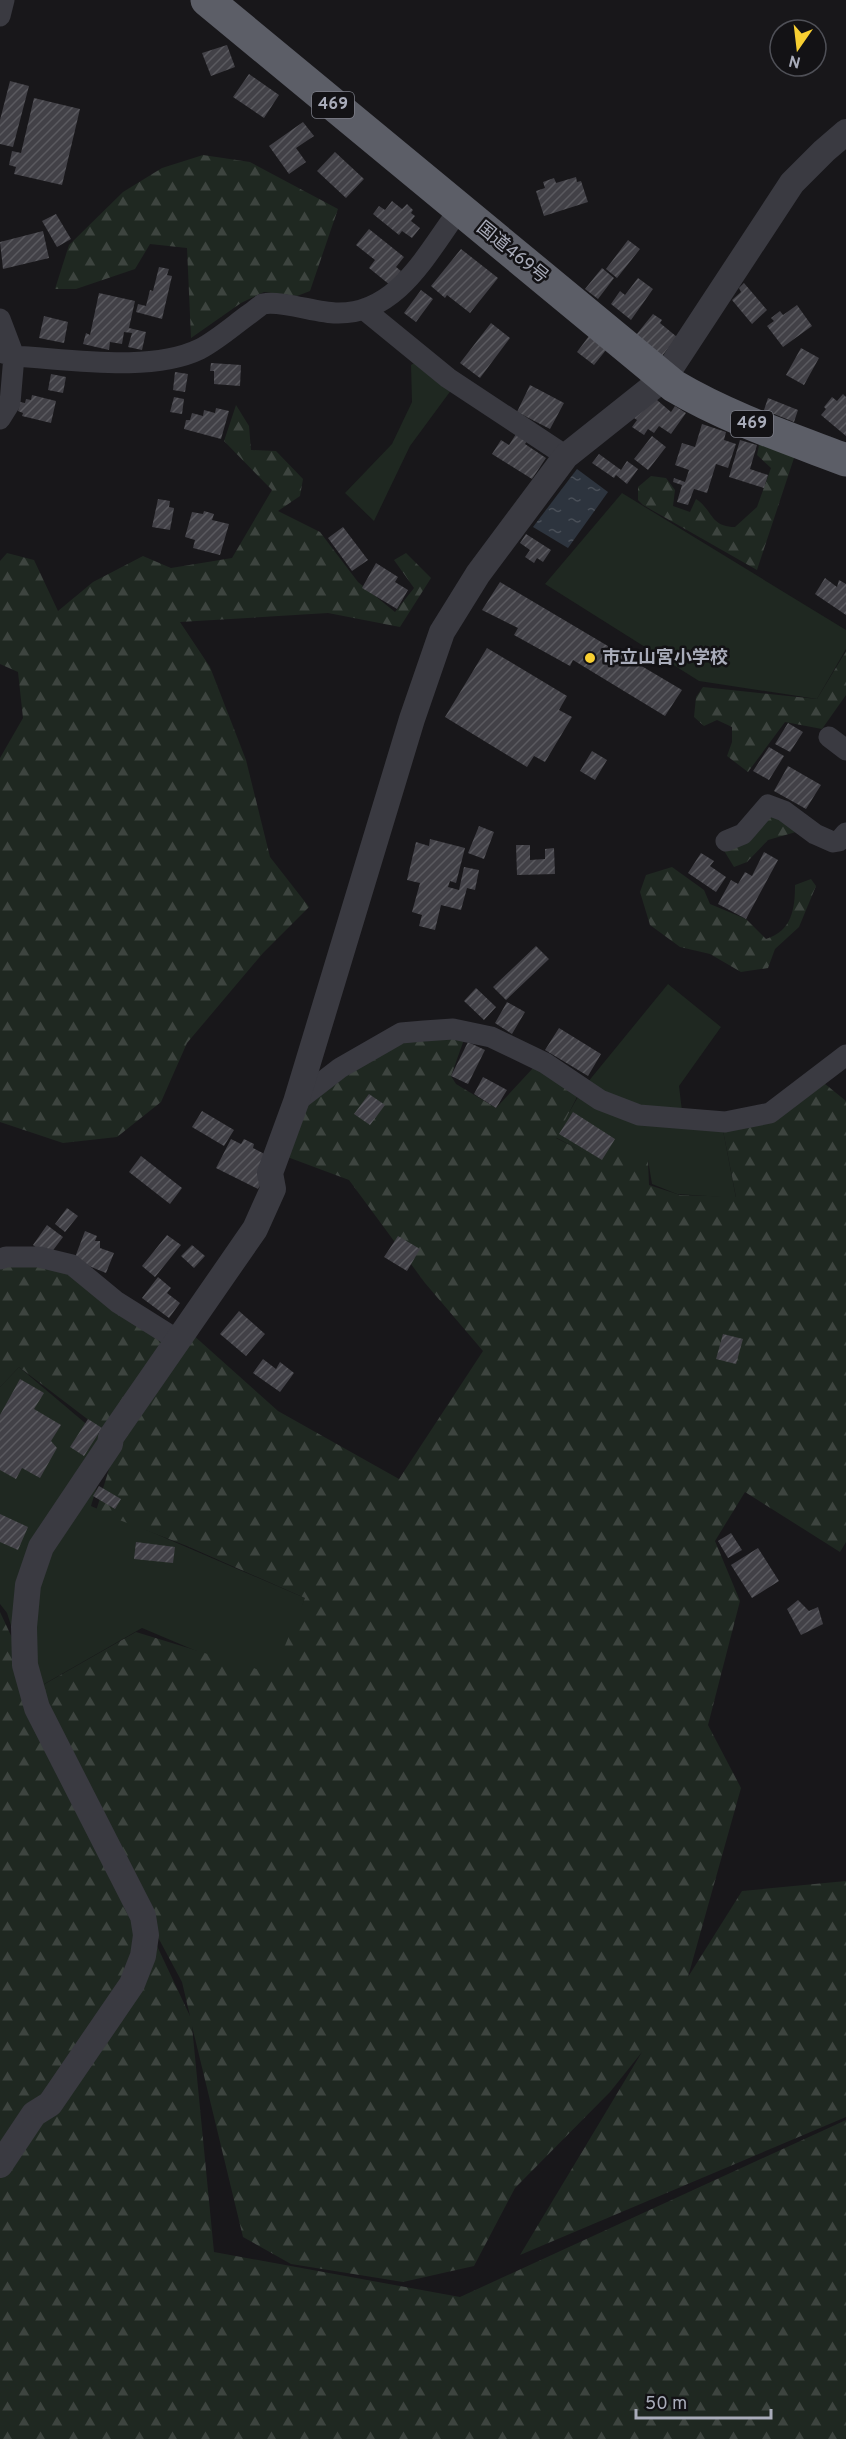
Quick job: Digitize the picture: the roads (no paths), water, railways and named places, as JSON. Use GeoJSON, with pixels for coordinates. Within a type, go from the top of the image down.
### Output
{"type":"FeatureCollection","features":[{"type":"Feature","properties":{"kind":"highway","name":"国道469号"},"geometry":{"type":"LineString","coordinates":[[207,0],[664,378],[697,399],[744,421],[846,460]]}},
{"type":"Feature","properties":{"kind":"street"},"geometry":{"type":"LineString","coordinates":[[0,16],[4,0]]}},
{"type":"Feature","properties":{"kind":"street"},"geometry":{"type":"LineString","coordinates":[[0,2165],[34,2114],[51,2104],[132,1984],[143,1956],[146,1935],[143,1916],[37,1708],[25,1665],[24,1627],[28,1585],[41,1547],[110,1444],[111,1437],[255,1229],[273,1189],[270,1173],[296,1102],[412,719],[442,632],[478,574],[566,456],[664,378],[792,183],[846,132]]}},
{"type":"Feature","properties":{"kind":"street"},"geometry":{"type":"LineString","coordinates":[[7,354],[146,364],[176,358],[200,349],[263,304],[336,314],[366,310],[386,299],[405,283],[459,210]]}},
{"type":"Feature","properties":{"kind":"street"},"geometry":{"type":"LineString","coordinates":[[366,310],[448,378],[566,456]]}},
{"type":"Feature","properties":{"kind":"street"},"geometry":{"type":"LineString","coordinates":[[0,319],[7,354],[10,403],[0,419]]}},
{"type":"Feature","properties":{"kind":"street"},"geometry":{"type":"LineString","coordinates":[[829,737],[846,750]]}},
{"type":"Feature","properties":{"kind":"street"},"geometry":{"type":"LineString","coordinates":[[726,842],[743,834],[768,805],[784,811],[815,834],[833,842],[839,841],[846,832]]}},
{"type":"Feature","properties":{"kind":"street"},"geometry":{"type":"LineString","coordinates":[[296,1102],[340,1068],[401,1033],[424,1031],[453,1029],[491,1036],[545,1063],[600,1100],[639,1115],[725,1122],[770,1113],[846,1055]]}},
{"type":"Feature","properties":{"kind":"street"},"geometry":{"type":"LineString","coordinates":[[0,1259],[39,1257],[72,1265],[117,1302],[179,1341]]}},
{"type":"Feature","properties":{"kind":"water"},"geometry":{"type":"Polygon","coordinates":[[[577,469],[608,492],[568,548],[533,527],[577,469]]]}},
{"type":"Feature","properties":{"kind":"place","name":"市立山宮小学校"},"geometry":{"type":"Point","coordinates":[590,658]}}]}
